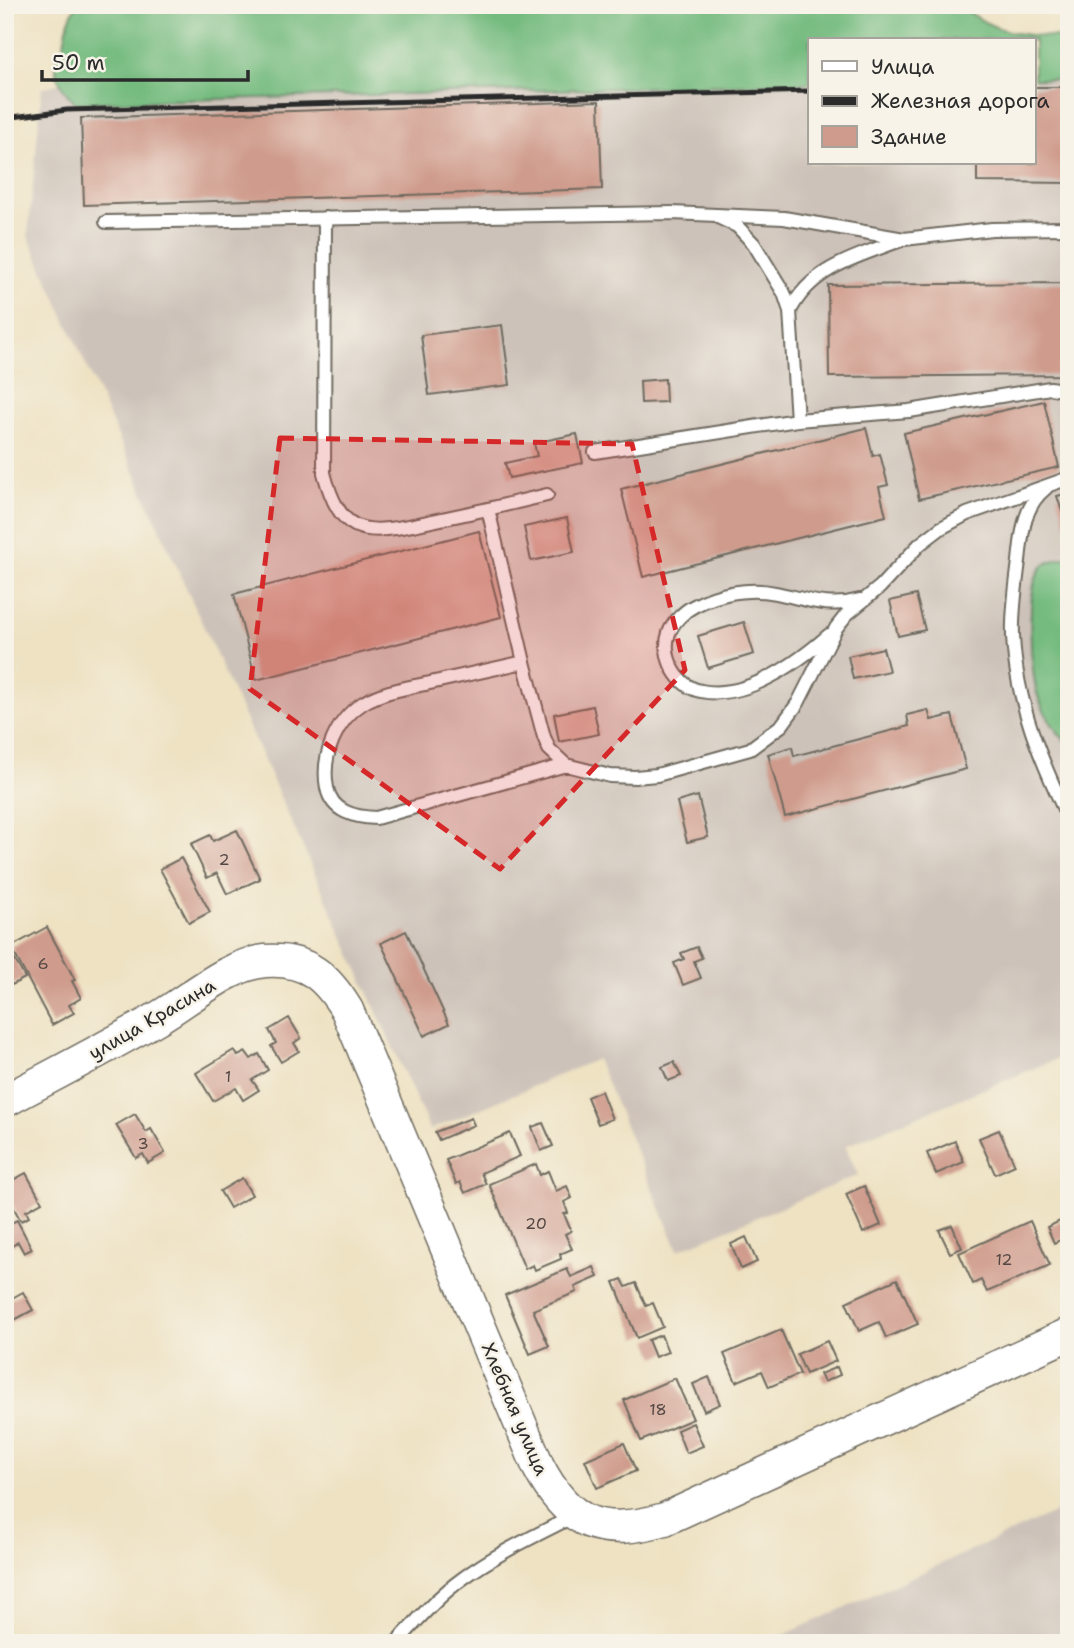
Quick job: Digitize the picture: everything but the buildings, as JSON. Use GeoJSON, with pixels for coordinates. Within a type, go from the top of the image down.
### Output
{"type":"FeatureCollection","features":[{"type":"Feature","properties":{"kind":"street","name":"улица Красина"},"geometry":{"type":"LineString","coordinates":[[5,1101],[159,1017],[237,968],[266,961],[305,967]]}},
{"type":"Feature","properties":{"kind":"street","name":"Хлебная улица"},"geometry":{"type":"LineString","coordinates":[[305,967],[321,975],[346,1010],[548,1487],[576,1515],[596,1525],[617,1529],[639,1527],[665,1519],[1069,1334]]}},
{"type":"Feature","properties":{"kind":"lane"},"geometry":{"type":"LineString","coordinates":[[106,222],[672,213],[784,218],[904,239]]}},
{"type":"Feature","properties":{"kind":"lane"},"geometry":{"type":"LineString","coordinates":[[713,214],[737,226],[754,244],[784,293],[790,311],[797,420]]}},
{"type":"Feature","properties":{"kind":"lane"},"geometry":{"type":"LineString","coordinates":[[325,218],[324,473],[330,496],[340,513],[352,524],[369,531],[389,530],[547,495]]}},
{"type":"Feature","properties":{"kind":"lane"},"geometry":{"type":"LineString","coordinates":[[790,311],[799,293],[813,279],[832,267],[904,239],[992,229],[1069,228]]}},
{"type":"Feature","properties":{"kind":"lane"},"geometry":{"type":"LineString","coordinates":[[595,452],[797,420],[909,411],[1050,388],[1069,391]]}},
{"type":"Feature","properties":{"kind":"lane"},"geometry":{"type":"LineString","coordinates":[[863,599],[844,605],[829,605],[768,592],[733,592],[695,606],[682,614],[669,633],[667,648],[677,677],[698,691],[713,693],[743,687],[773,675],[811,651],[863,599],[880,587],[920,544],[941,528],[967,514],[1069,478]]}},
{"type":"Feature","properties":{"kind":"lane"},"geometry":{"type":"LineString","coordinates":[[1049,486],[1037,495],[1025,520],[1014,604],[1013,635],[1021,698],[1029,726],[1038,755],[1069,820]]}},
{"type":"Feature","properties":{"kind":"lane"},"geometry":{"type":"LineString","coordinates":[[488,509],[544,737],[549,749],[566,765],[610,776],[635,777],[657,775],[750,749],[782,725],[798,703],[836,628]]}},
{"type":"Feature","properties":{"kind":"lane"},"geometry":{"type":"LineString","coordinates":[[524,662],[388,692],[363,704],[344,719],[333,739],[327,762],[327,785],[331,802],[343,811],[360,817],[376,818],[566,765]]}},
{"type":"Feature","properties":{"kind":"lane"},"geometry":{"type":"LineString","coordinates":[[396,1643],[434,1602],[460,1580],[492,1559],[576,1515]]}},
{"type":"Feature","properties":{"kind":"highlighted area"},"geometry":{"type":"Polygon","coordinates":[[[280,438],[632,444],[685,670],[500,869],[250,689],[280,438]]]}},
{"type":"Feature","properties":{"kind":"shaded area"},"geometry":{"type":"Polygon","coordinates":[[[1069,49],[1069,1054],[845,1146],[858,1175],[678,1250],[597,1059],[430,1130],[28,236],[42,88],[90,75],[808,56],[808,164],[1036,164],[1036,50],[1069,49]]]}},
{"type":"Feature","properties":{"kind":"shaded area"},"geometry":{"type":"Polygon","coordinates":[[[1069,1506],[1069,1643],[766,1643],[1069,1506]]]}},
{"type":"Feature","properties":{"kind":"green space"},"geometry":{"type":"Polygon","coordinates":[[[77,5],[960,5],[986,23],[1011,32],[1069,38],[1069,80],[1036,79],[1036,38],[808,38],[808,83],[76,103],[62,86],[56,64],[77,5]]]}},
{"type":"Feature","properties":{"kind":"green space"},"geometry":{"type":"Polygon","coordinates":[[[1069,557],[1069,745],[1052,724],[1039,699],[1033,671],[1030,630],[1037,575],[1046,564],[1069,557]]]}},
{"type":"Feature","properties":{"kind":"railway"},"geometry":{"type":"LineString","coordinates":[[5,118],[67,110],[808,91]]}}]}
